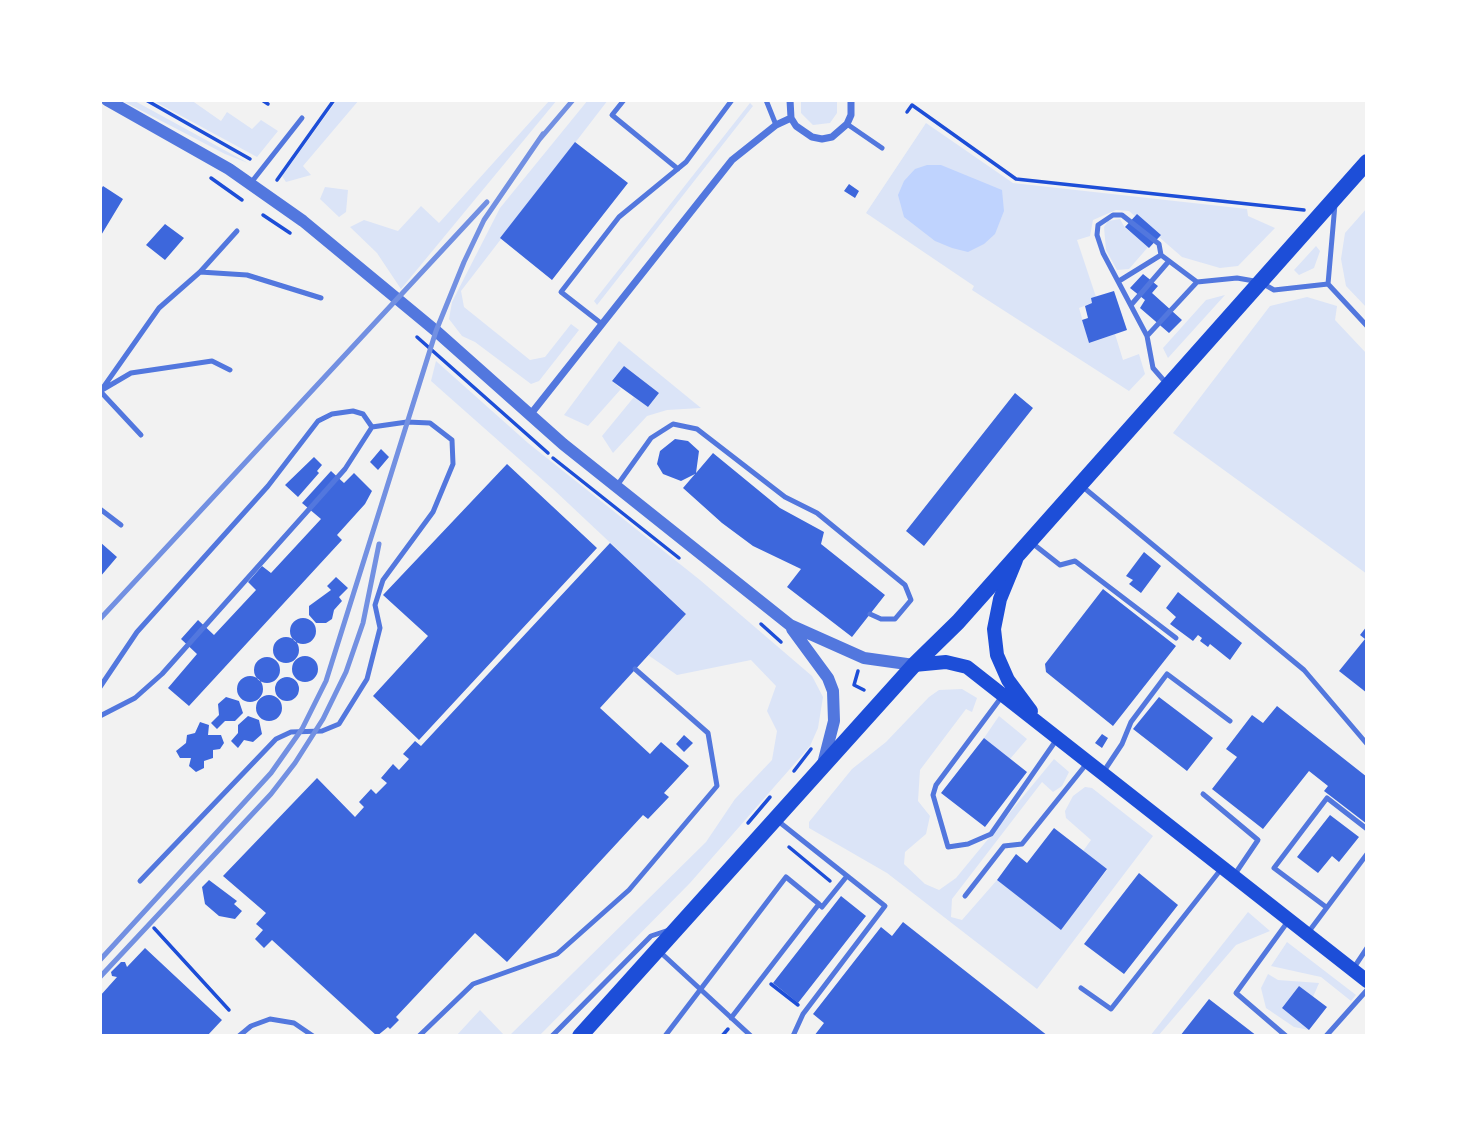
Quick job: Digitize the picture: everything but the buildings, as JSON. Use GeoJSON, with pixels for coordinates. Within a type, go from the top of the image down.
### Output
{"type":"FeatureCollection","features":[{"type":"Feature","properties":{"kind":"main road"},"geometry":{"type":"LineString","coordinates":[[580,1036],[914,665],[958,622],[1367,162]]}},
{"type":"Feature","properties":{"kind":"main road"},"geometry":{"type":"LineString","coordinates":[[1029,541],[1014,563],[1000,598],[994,629],[997,655],[1008,680],[1045,728]]}},
{"type":"Feature","properties":{"kind":"main road"},"geometry":{"type":"LineString","coordinates":[[914,665],[946,662],[967,667],[1367,981]]}},
{"type":"Feature","properties":{"kind":"street"},"geometry":{"type":"LineString","coordinates":[[107,100],[250,184],[312,228],[530,415],[790,625],[864,658],[914,665]]}},
{"type":"Feature","properties":{"kind":"street"},"geometry":{"type":"LineString","coordinates":[[790,100],[790,117],[803,133],[822,139],[832,137],[847,124],[852,114],[851,100]]}},
{"type":"Feature","properties":{"kind":"street"},"geometry":{"type":"LineString","coordinates":[[530,415],[732,160],[790,117]]}},
{"type":"Feature","properties":{"kind":"street"},"geometry":{"type":"LineString","coordinates":[[790,625],[828,678],[833,691],[834,721],[822,766]]}},
{"type":"Feature","properties":{"kind":"lane"},"geometry":{"type":"LineString","coordinates":[[624,100],[611,115],[678,169]]}},
{"type":"Feature","properties":{"kind":"lane"},"geometry":{"type":"LineString","coordinates":[[602,324],[561,292],[619,218],[678,169],[732,100]]}},
{"type":"Feature","properties":{"kind":"lane"},"geometry":{"type":"LineString","coordinates":[[766,100],[776,125]]}},
{"type":"Feature","properties":{"kind":"lane"},"geometry":{"type":"LineString","coordinates":[[250,184],[302,118]]}},
{"type":"Feature","properties":{"kind":"lane"},"geometry":{"type":"LineString","coordinates":[[847,124],[882,148]]}},
{"type":"Feature","properties":{"kind":"lane"},"geometry":{"type":"LineString","coordinates":[[1336,197],[1328,284],[1367,326]]}},
{"type":"Feature","properties":{"kind":"lane"},"geometry":{"type":"LineString","coordinates":[[1168,386],[1153,368],[1147,337],[1102,253],[1097,235],[1098,225],[1104,219],[1122,215],[1159,244],[1161,255],[1197,282]]}},
{"type":"Feature","properties":{"kind":"lane"},"geometry":{"type":"LineString","coordinates":[[100,391],[159,308],[200,272],[237,231]]}},
{"type":"Feature","properties":{"kind":"lane"},"geometry":{"type":"LineString","coordinates":[[1119,281],[1161,255]]}},
{"type":"Feature","properties":{"kind":"lane"},"geometry":{"type":"LineString","coordinates":[[1131,305],[1169,261]]}},
{"type":"Feature","properties":{"kind":"lane"},"geometry":{"type":"LineString","coordinates":[[200,272],[247,275],[321,298]]}},
{"type":"Feature","properties":{"kind":"lane"},"geometry":{"type":"LineString","coordinates":[[1147,337],[1197,282],[1237,278],[1260,282],[1274,290],[1328,284]]}},
{"type":"Feature","properties":{"kind":"lane"},"geometry":{"type":"LineString","coordinates":[[100,391],[131,373],[212,361],[230,370]]}},
{"type":"Feature","properties":{"kind":"lane"},"geometry":{"type":"LineString","coordinates":[[100,391],[141,435]]}},
{"type":"Feature","properties":{"kind":"lane"},"geometry":{"type":"LineString","coordinates":[[100,687],[137,632],[268,486],[318,421],[332,414],[353,411],[363,414],[372,428]]}},
{"type":"Feature","properties":{"kind":"lane"},"geometry":{"type":"LineString","coordinates":[[100,716],[135,698],[162,674],[345,469],[372,428],[407,422],[430,423],[452,440],[453,464],[433,512],[383,580],[375,605],[380,628],[366,678],[339,724],[322,731],[291,732],[276,739],[140,881]]}},
{"type":"Feature","properties":{"kind":"lane"},"geometry":{"type":"LineString","coordinates":[[616,486],[651,438],[673,425],[697,429],[785,497],[817,513],[905,585],[911,600],[895,619],[881,619],[870,614]]}},
{"type":"Feature","properties":{"kind":"lane"},"geometry":{"type":"LineString","coordinates":[[1080,485],[1304,670],[1367,744]]}},
{"type":"Feature","properties":{"kind":"lane"},"geometry":{"type":"LineString","coordinates":[[100,509],[121,525]]}},
{"type":"Feature","properties":{"kind":"lane"},"geometry":{"type":"LineString","coordinates":[[1029,541],[1060,565],[1075,561],[1176,638]]}},
{"type":"Feature","properties":{"kind":"lane"},"geometry":{"type":"LineString","coordinates":[[419,1036],[472,984],[557,954],[629,890],[717,786],[708,733],[635,669]]}},
{"type":"Feature","properties":{"kind":"lane"},"geometry":{"type":"LineString","coordinates":[[1102,774],[1122,744],[1131,722],[1167,674],[1230,722]]}},
{"type":"Feature","properties":{"kind":"lane"},"geometry":{"type":"LineString","coordinates":[[1003,695],[936,785],[933,794],[948,847],[968,844],[990,834],[1058,738]]}},
{"type":"Feature","properties":{"kind":"lane"},"geometry":{"type":"LineString","coordinates":[[965,896],[1004,846],[1022,844],[1088,762]]}},
{"type":"Feature","properties":{"kind":"lane"},"geometry":{"type":"LineString","coordinates":[[1081,988],[1111,1009],[1227,872],[1258,840],[1203,794]]}},
{"type":"Feature","properties":{"kind":"lane"},"geometry":{"type":"LineString","coordinates":[[1326,907],[1274,868],[1327,798],[1367,829]]}},
{"type":"Feature","properties":{"kind":"lane"},"geometry":{"type":"LineString","coordinates":[[776,818],[885,905],[803,1014],[793,1036]]}},
{"type":"Feature","properties":{"kind":"lane"},"geometry":{"type":"LineString","coordinates":[[1307,934],[1367,854]]}},
{"type":"Feature","properties":{"kind":"lane"},"geometry":{"type":"LineString","coordinates":[[665,1036],[786,877],[822,907],[847,876]]}},
{"type":"Feature","properties":{"kind":"lane"},"geometry":{"type":"LineString","coordinates":[[731,1018],[820,904]]}},
{"type":"Feature","properties":{"kind":"lane"},"geometry":{"type":"LineString","coordinates":[[1286,1036],[1236,993],[1289,920]]}},
{"type":"Feature","properties":{"kind":"lane"},"geometry":{"type":"LineString","coordinates":[[552,1036],[651,936],[679,926]]}},
{"type":"Feature","properties":{"kind":"lane"},"geometry":{"type":"LineString","coordinates":[[1352,969],[1367,948]]}},
{"type":"Feature","properties":{"kind":"lane"},"geometry":{"type":"LineString","coordinates":[[657,950],[751,1036]]}},
{"type":"Feature","properties":{"kind":"lane"},"geometry":{"type":"LineString","coordinates":[[1326,1036],[1367,990]]}},
{"type":"Feature","properties":{"kind":"lane"},"geometry":{"type":"LineString","coordinates":[[239,1036],[251,1026],[270,1019],[294,1023],[313,1036]]}},
{"type":"Feature","properties":{"kind":"path"},"geometry":{"type":"LineString","coordinates":[[146,100],[250,159]]}},
{"type":"Feature","properties":{"kind":"path"},"geometry":{"type":"LineString","coordinates":[[262,100],[268,104]]}},
{"type":"Feature","properties":{"kind":"path"},"geometry":{"type":"LineString","coordinates":[[277,180],[334,100]]}},
{"type":"Feature","properties":{"kind":"path"},"geometry":{"type":"LineString","coordinates":[[907,112],[912,105],[1016,179],[1323,212]]}},
{"type":"Feature","properties":{"kind":"path"},"geometry":{"type":"LineString","coordinates":[[263,215],[295,236]]}},
{"type":"Feature","properties":{"kind":"path"},"geometry":{"type":"LineString","coordinates":[[414,334],[556,460],[682,561]]}},
{"type":"Feature","properties":{"kind":"path"},"geometry":{"type":"LineString","coordinates":[[758,621],[787,648]]}},
{"type":"Feature","properties":{"kind":"path"},"geometry":{"type":"LineString","coordinates":[[858,671],[854,685],[864,690]]}},
{"type":"Feature","properties":{"kind":"path"},"geometry":{"type":"LineString","coordinates":[[788,778],[819,738]]}},
{"type":"Feature","properties":{"kind":"path"},"geometry":{"type":"LineString","coordinates":[[745,828],[751,817],[779,788]]}},
{"type":"Feature","properties":{"kind":"path"},"geometry":{"type":"LineString","coordinates":[[155,928],[229,1010]]}},
{"type":"Feature","properties":{"kind":"path"},"geometry":{"type":"LineString","coordinates":[[771,983],[801,1008]]}},
{"type":"Feature","properties":{"kind":"path"},"geometry":{"type":"LineString","coordinates":[[722,1036],[728,1028]]}},
{"type":"Feature","properties":{"kind":"shaded area"},"geometry":{"type":"Polygon","coordinates":[[[121,100],[133,100],[248,163],[225,154],[121,100]]]}},
{"type":"Feature","properties":{"kind":"shaded area"},"geometry":{"type":"Polygon","coordinates":[[[152,100],[191,100],[221,121],[227,112],[252,129],[261,120],[278,131],[257,157],[152,100]]]}},
{"type":"Feature","properties":{"kind":"shaded area"},"geometry":{"type":"Polygon","coordinates":[[[337,100],[359,100],[303,166],[311,175],[286,182],[282,176],[337,100]]]}},
{"type":"Feature","properties":{"kind":"shaded area"},"geometry":{"type":"Polygon","coordinates":[[[550,100],[557,100],[401,289],[377,253],[350,227],[364,220],[398,231],[421,206],[439,223],[550,100]]]}},
{"type":"Feature","properties":{"kind":"shaded area"},"geometry":{"type":"Polygon","coordinates":[[[588,100],[608,100],[461,291],[464,307],[530,360],[545,357],[571,324],[579,330],[539,381],[531,384],[475,342],[462,336],[449,319],[452,302],[500,208],[588,100]]]}},
{"type":"Feature","properties":{"kind":"shaded area"},"geometry":{"type":"Polygon","coordinates":[[[801,100],[837,100],[837,113],[830,123],[813,125],[801,113],[801,100]]]}},
{"type":"Feature","properties":{"kind":"shaded area"},"geometry":{"type":"Polygon","coordinates":[[[750,103],[753,106],[597,305],[594,301],[750,103]]]}},
{"type":"Feature","properties":{"kind":"shaded area"},"geometry":{"type":"Polygon","coordinates":[[[926,123],[1013,183],[1247,209],[1248,216],[1275,228],[1238,266],[1220,268],[1182,257],[1129,211],[1116,210],[1093,220],[1090,236],[1077,240],[1096,297],[1092,303],[1079,308],[1089,343],[1115,334],[1123,360],[1139,354],[1145,374],[1129,391],[972,290],[974,286],[866,213],[926,123]]]}},
{"type":"Feature","properties":{"kind":"shaded area"},"geometry":{"type":"Polygon","coordinates":[[[325,187],[348,190],[346,212],[339,217],[320,199],[325,187]]]}},
{"type":"Feature","properties":{"kind":"shaded area"},"geometry":{"type":"Polygon","coordinates":[[[1367,208],[1367,308],[1346,286],[1341,259],[1345,233],[1367,208]]]}},
{"type":"Feature","properties":{"kind":"shaded area"},"geometry":{"type":"Polygon","coordinates":[[[1120,219],[1125,228],[1149,246],[1129,269],[1117,270],[1106,250],[1104,227],[1108,221],[1120,219]]]}},
{"type":"Feature","properties":{"kind":"shaded area"},"geometry":{"type":"Polygon","coordinates":[[[1316,246],[1320,251],[1314,268],[1299,275],[1294,270],[1316,246]]]}},
{"type":"Feature","properties":{"kind":"shaded area"},"geometry":{"type":"Polygon","coordinates":[[[1225,295],[1168,358],[1163,348],[1206,300],[1225,295]]]}},
{"type":"Feature","properties":{"kind":"shaded area"},"geometry":{"type":"Polygon","coordinates":[[[1307,297],[1337,306],[1335,320],[1367,354],[1367,574],[1173,433],[1270,306],[1307,297]]]}},
{"type":"Feature","properties":{"kind":"shaded area"},"geometry":{"type":"Polygon","coordinates":[[[619,341],[701,408],[667,410],[647,416],[613,453],[602,436],[634,397],[648,407],[659,393],[624,366],[612,381],[621,389],[588,426],[564,415],[619,341]]]}},
{"type":"Feature","properties":{"kind":"shaded area"},"geometry":{"type":"Polygon","coordinates":[[[436,361],[528,443],[700,580],[812,676],[823,697],[818,728],[810,746],[690,883],[539,1036],[509,1036],[706,842],[735,799],[772,760],[777,731],[767,711],[776,686],[751,660],[677,675],[648,655],[686,614],[553,489],[431,381],[436,361]]]}},
{"type":"Feature","properties":{"kind":"shaded area"},"geometry":{"type":"Polygon","coordinates":[[[962,689],[977,698],[972,712],[966,709],[920,770],[918,801],[930,816],[926,834],[905,852],[904,864],[925,884],[939,890],[956,878],[1054,759],[1069,772],[1062,786],[1053,792],[1042,782],[952,899],[951,917],[962,920],[997,880],[1061,929],[1107,870],[1083,851],[1091,840],[1066,818],[1065,811],[1073,796],[1085,787],[1092,788],[1153,836],[1037,989],[887,873],[809,828],[809,822],[852,769],[886,742],[929,697],[939,690],[962,689]]]}},
{"type":"Feature","properties":{"kind":"shaded area"},"geometry":{"type":"Polygon","coordinates":[[[999,716],[1027,739],[1010,759],[984,738],[999,716]]]}},
{"type":"Feature","properties":{"kind":"shaded area"},"geometry":{"type":"Polygon","coordinates":[[[1248,912],[1270,931],[1236,945],[1158,1036],[1150,1036],[1248,912]]]}},
{"type":"Feature","properties":{"kind":"shaded area"},"geometry":{"type":"Polygon","coordinates":[[[1287,942],[1356,995],[1351,1001],[1321,977],[1271,966],[1287,942]]]}},
{"type":"Feature","properties":{"kind":"shaded area"},"geometry":{"type":"Polygon","coordinates":[[[1268,974],[1278,980],[1319,983],[1313,997],[1299,986],[1282,1008],[1309,1030],[1294,1027],[1266,1008],[1261,988],[1268,974]]]}},
{"type":"Feature","properties":{"kind":"shaded area"},"geometry":{"type":"Polygon","coordinates":[[[480,1010],[505,1036],[456,1036],[480,1010]]]}},
{"type":"Feature","properties":{"kind":"water"},"geometry":{"type":"Polygon","coordinates":[[[927,165],[941,165],[1002,190],[1004,211],[995,234],[984,244],[968,252],[952,248],[935,241],[904,217],[898,195],[904,181],[915,169],[927,165]]]}},
{"type":"Feature","properties":{"kind":"railway"},"geometry":{"type":"LineString","coordinates":[[539,140],[573,100]]}},
{"type":"Feature","properties":{"kind":"railway"},"geometry":{"type":"LineString","coordinates":[[100,960],[271,773],[302,729],[326,681],[436,331],[484,220],[543,134]]}},
{"type":"Feature","properties":{"kind":"railway"},"geometry":{"type":"LineString","coordinates":[[100,619],[487,202]]}},
{"type":"Feature","properties":{"kind":"railway"},"geometry":{"type":"LineString","coordinates":[[100,977],[271,794],[295,763],[323,719],[346,672],[363,623],[379,544]]}}]}
